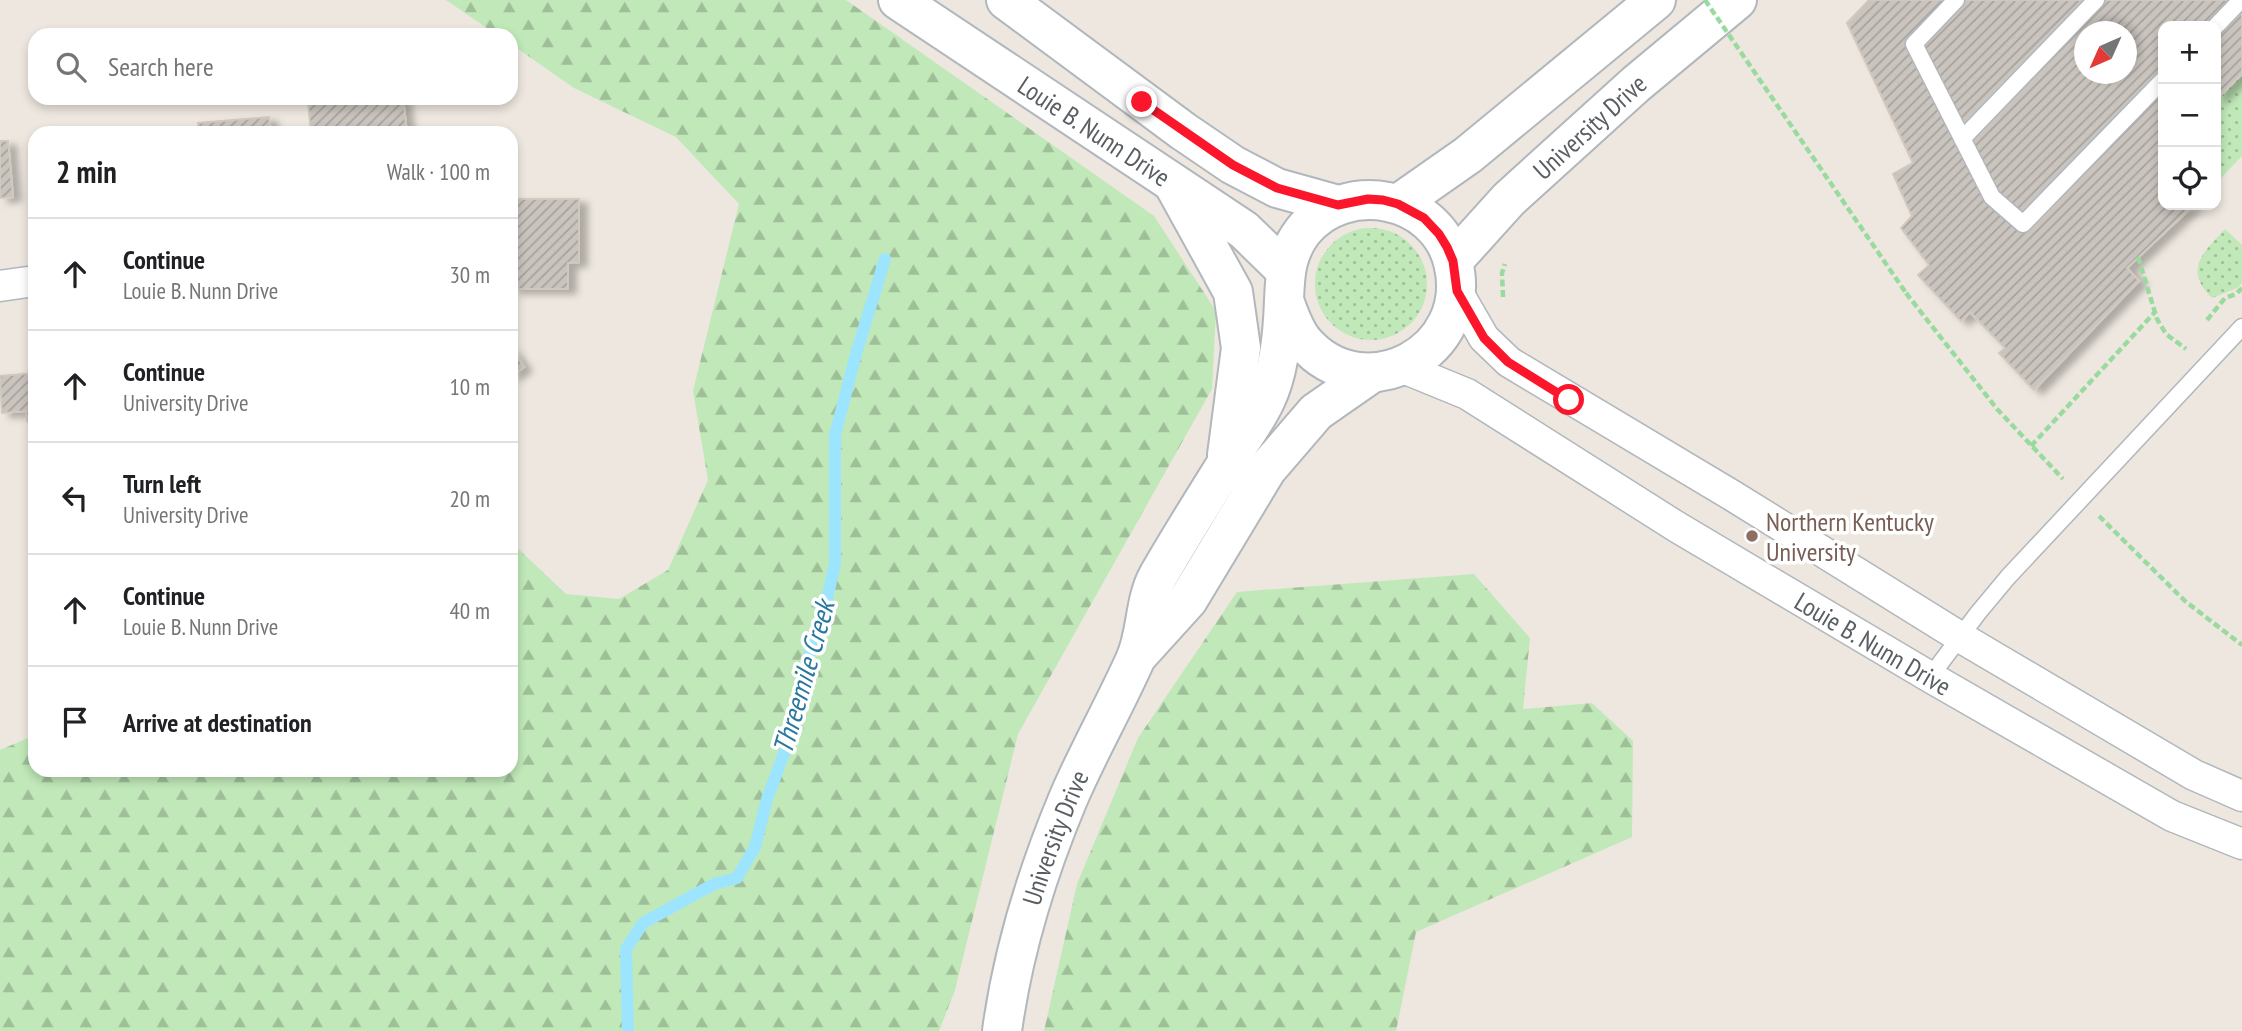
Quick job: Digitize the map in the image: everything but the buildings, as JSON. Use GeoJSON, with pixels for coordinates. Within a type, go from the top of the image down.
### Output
{"type":"FeatureCollection","features":[{"type":"Feature","properties":{"kind":"main road","name":"Louie B. Nunn Drive"},"geometry":{"type":"LineString","coordinates":[[898,0],[1244,230],[1284,285]]}},
{"type":"Feature","properties":{"kind":"main road","name":"Louie B. Nunn Drive"},"geometry":{"type":"LineString","coordinates":[[1006,0],[1233,165],[1277,188],[1338,205]]}},
{"type":"Feature","properties":{"kind":"main road","name":"University Drive"},"geometry":{"type":"LineString","coordinates":[[1398,204],[1468,155],[1656,0]]}},
{"type":"Feature","properties":{"kind":"main road","name":"University Drive"},"geometry":{"type":"LineString","coordinates":[[1455,276],[1508,199],[1636,84],[1737,0]]}},
{"type":"Feature","properties":{"kind":"main road"},"geometry":{"type":"LineString","coordinates":[[1172,182],[1233,292],[1241,348],[1227,464]]}},
{"type":"Feature","properties":{"kind":"main road","name":"University Drive"},"geometry":{"type":"LineString","coordinates":[[1002,1031],[1029,902],[1068,799],[1137,655],[1155,581],[1267,398],[1278,356],[1284,285],[1292,248],[1304,229],[1338,205],[1368,199],[1398,204],[1424,218],[1439,234],[1455,276],[1450,321],[1440,337],[1427,351],[1386,370],[1316,412],[1267,469],[1188,600],[1137,655]]}},
{"type":"Feature","properties":{"kind":"main road"},"geometry":{"type":"LineString","coordinates":[[1284,285],[1294,328],[1316,353],[1342,368],[1386,370]]}},
{"type":"Feature","properties":{"kind":"street","name":"Louie B. Nunn Drive"},"geometry":{"type":"LineString","coordinates":[[1455,276],[1484,338],[1508,362],[1733,496],[1960,637],[2194,775],[2242,796]]}},
{"type":"Feature","properties":{"kind":"street"},"geometry":{"type":"LineString","coordinates":[[0,286],[28,282]]}},
{"type":"Feature","properties":{"kind":"street","name":"Louie B. Nunn Drive"},"geometry":{"type":"LineString","coordinates":[[1386,370],[1467,394],[1677,527],[1930,677],[2172,816],[2242,844]]}},
{"type":"Feature","properties":{"kind":"lane"},"geometry":{"type":"LineString","coordinates":[[1956,0],[1913,44],[1992,197],[2023,224],[2159,84]]}},
{"type":"Feature","properties":{"kind":"lane"},"geometry":{"type":"LineString","coordinates":[[1962,139],[2096,0]]}},
{"type":"Feature","properties":{"kind":"lane"},"geometry":{"type":"LineString","coordinates":[[2221,21],[2241,0]]}},
{"type":"Feature","properties":{"kind":"lane"},"geometry":{"type":"LineString","coordinates":[[1930,677],[2008,577],[2242,327]]}},
{"type":"Feature","properties":{"kind":"path"},"geometry":{"type":"LineString","coordinates":[[1705,0],[1906,293],[1997,409],[2068,485]]}},
{"type":"Feature","properties":{"kind":"path"},"geometry":{"type":"LineString","coordinates":[[1506,304],[1502,295],[1502,273],[1508,255]]}},
{"type":"Feature","properties":{"kind":"path"},"geometry":{"type":"LineString","coordinates":[[2138,257],[2154,312],[2166,334],[2204,366]]}},
{"type":"Feature","properties":{"kind":"path"},"geometry":{"type":"LineString","coordinates":[[2031,446],[2154,312]]}},
{"type":"Feature","properties":{"kind":"path"},"geometry":{"type":"LineString","coordinates":[[2099,515],[2185,601],[2242,645]]}},
{"type":"Feature","properties":{"kind":"green space"},"geometry":{"type":"Polygon","coordinates":[[[446,0],[846,0],[1154,216],[1216,311],[1212,389],[1018,734],[955,990],[939,1031],[0,1031],[0,750],[28,738],[28,777],[518,777],[518,549],[566,594],[619,599],[668,570],[708,480],[693,391],[739,204],[676,137],[574,88],[518,49],[518,28],[487,28],[446,0]]]}},
{"type":"Feature","properties":{"kind":"green space"},"geometry":{"type":"Polygon","coordinates":[[[2242,74],[2242,156],[2221,178],[2221,147],[2221,95],[2242,74]]]}},
{"type":"Feature","properties":{"kind":"green space"},"geometry":{"type":"Polygon","coordinates":[[[1371,228],[1392,233],[1410,245],[1422,263],[1427,284],[1422,305],[1410,323],[1392,335],[1371,340],[1350,335],[1332,323],[1320,305],[1315,284],[1320,263],[1332,245],[1350,233],[1371,228]]]}},
{"type":"Feature","properties":{"kind":"green space"},"geometry":{"type":"Polygon","coordinates":[[[2225,229],[2242,245],[2242,283],[2237,288],[2212,298],[2199,278],[2199,262],[2225,229]]]}},
{"type":"Feature","properties":{"kind":"green space"},"geometry":{"type":"Polygon","coordinates":[[[1474,574],[1530,638],[1523,709],[1592,703],[1633,741],[1632,837],[1416,932],[1396,1031],[1044,1031],[1077,884],[1138,738],[1237,592],[1474,574]]]}},
{"type":"Feature","properties":{"kind":"waterway","name":"Threemile Creek"},"geometry":{"type":"LineString","coordinates":[[628,1031],[626,949],[643,923],[714,884],[737,878],[755,847],[767,799],[786,748],[835,564],[835,435],[885,259]]}},
{"type":"Feature","properties":{"kind":"place","name":"Northern Kentucky University"},"geometry":{"type":"Point","coordinates":[1752,536]}},
{"type":"Feature","properties":{"kind":"route"},"geometry":{"type":"LineString","coordinates":[[1142,102],[1233,165],[1277,188],[1338,205],[1368,199],[1383,200],[1412,210],[1424,218],[1447,247],[1453,261],[1457,291],[1484,338],[1508,362],[1569,400]]}}]}
